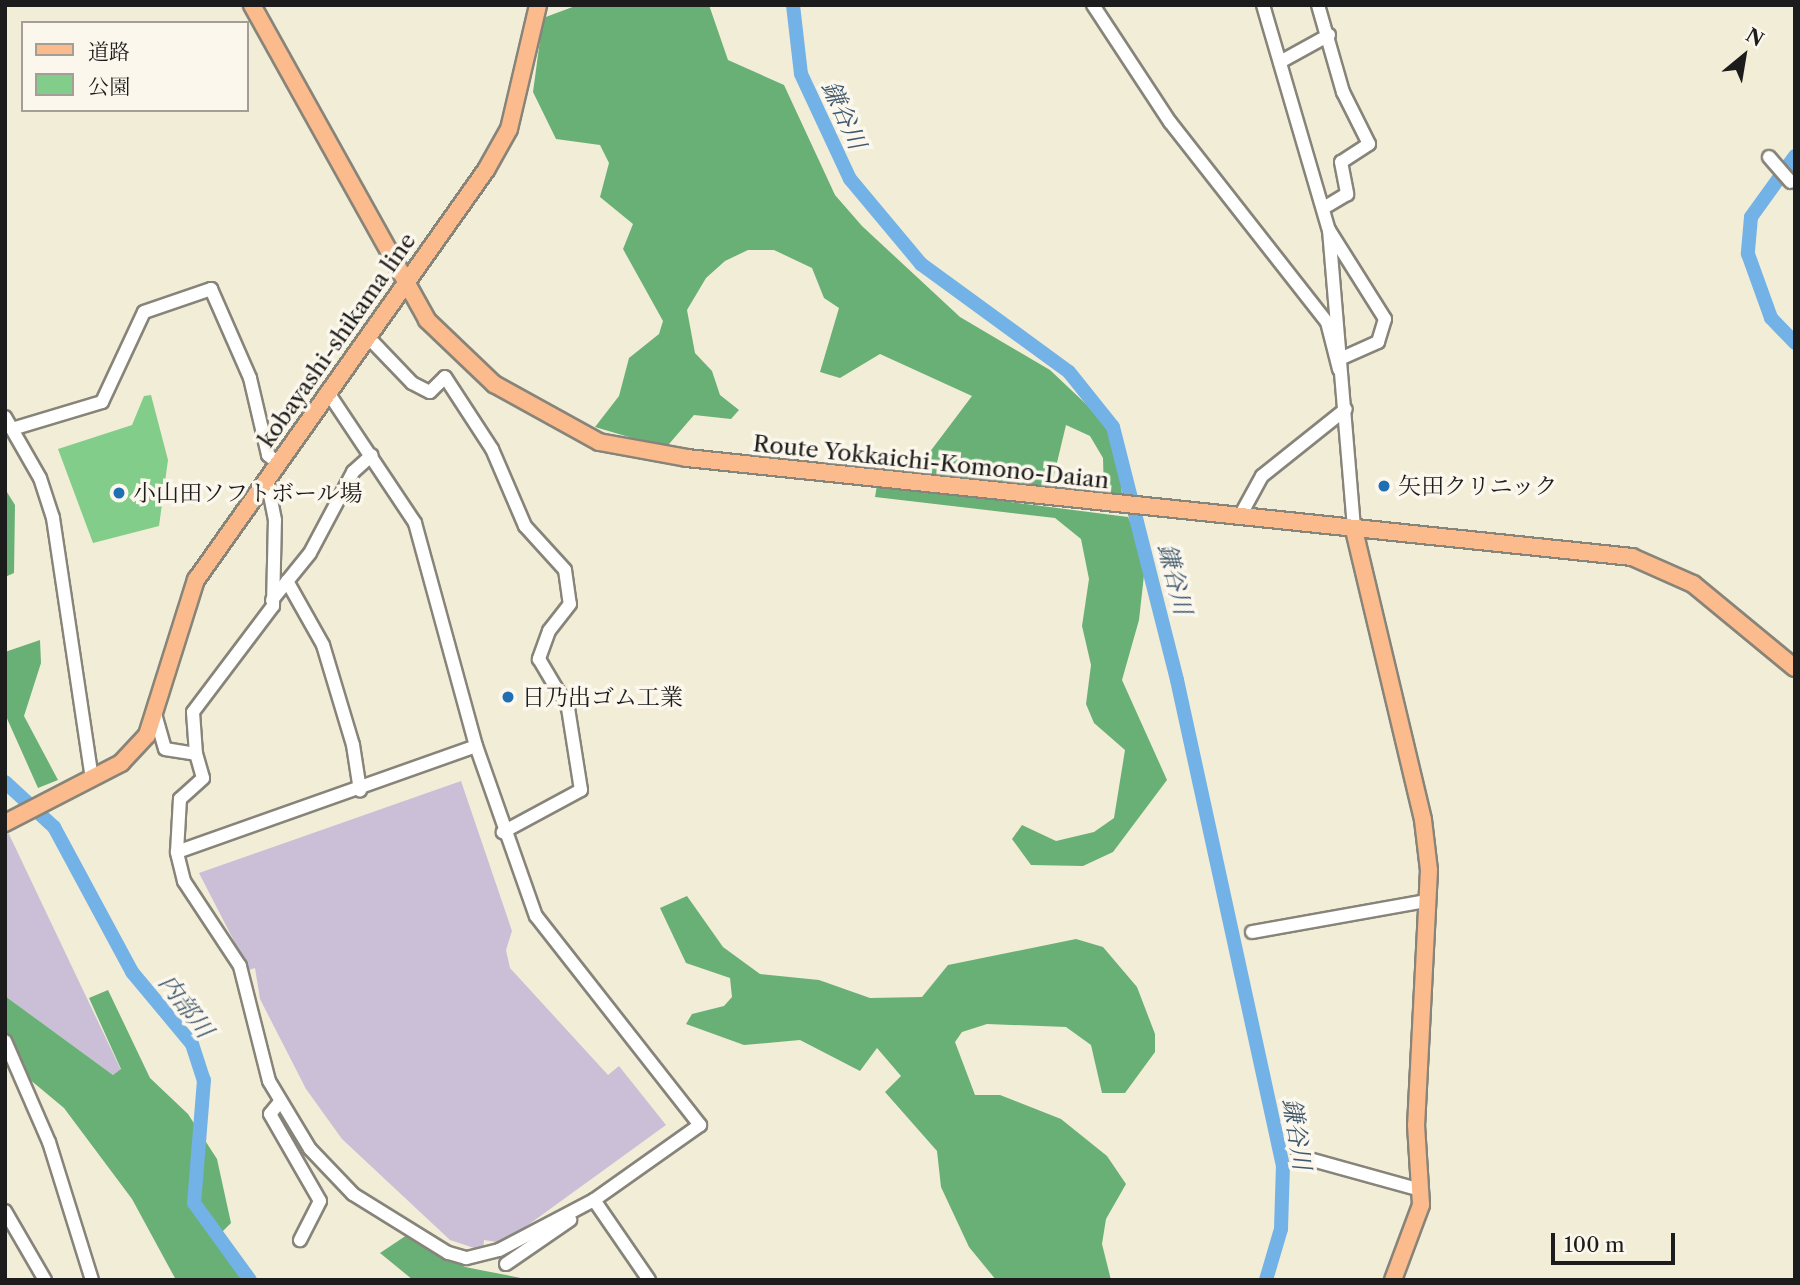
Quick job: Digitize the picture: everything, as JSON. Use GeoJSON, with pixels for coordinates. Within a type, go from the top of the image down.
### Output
{"type":"FeatureCollection","features":[{"type":"Feature","properties":{"kind":"main road","name":"Route Yokkaichi-Komono-Daian"},"geometry":{"type":"LineString","coordinates":[[252,5],[403,283],[428,320],[494,384],[612,447],[1233,517],[1632,557],[1693,584],[1795,668]]}},
{"type":"Feature","properties":{"kind":"main road","name":"kobayashi-shikama line"},"geometry":{"type":"LineString","coordinates":[[9,821],[70,791],[131,756],[155,714],[196,580],[509,129],[538,5]]}},
{"type":"Feature","properties":{"kind":"main road"},"geometry":{"type":"LineString","coordinates":[[1354,530],[1423,820],[1426,901],[1416,1125],[1421,1190],[1419,1218],[1392,1280]]}},
{"type":"Feature","properties":{"kind":"street"},"geometry":{"type":"LineString","coordinates":[[1093,5],[1170,122],[1327,322],[1343,377]]}},
{"type":"Feature","properties":{"kind":"street"},"geometry":{"type":"LineString","coordinates":[[1263,5],[1329,230],[1342,358],[1354,530]]}},
{"type":"Feature","properties":{"kind":"street"},"geometry":{"type":"LineString","coordinates":[[1318,5],[1329,35],[1343,92],[1369,144],[1341,162],[1347,194],[1324,208]]}},
{"type":"Feature","properties":{"kind":"street"},"geometry":{"type":"LineString","coordinates":[[1280,62],[1329,35]]}},
{"type":"Feature","properties":{"kind":"street"},"geometry":{"type":"LineString","coordinates":[[1771,158],[1790,181]]}},
{"type":"Feature","properties":{"kind":"street"},"geometry":{"type":"LineString","coordinates":[[1329,230],[1385,319],[1378,342],[1342,358]]}},
{"type":"Feature","properties":{"kind":"street"},"geometry":{"type":"LineString","coordinates":[[92,778],[53,518],[40,478],[9,423],[102,402],[144,312],[211,289],[250,378],[268,455],[278,463]]}},
{"type":"Feature","properties":{"kind":"street"},"geometry":{"type":"LineString","coordinates":[[367,336],[412,383],[430,392],[446,377],[492,449],[524,526],[565,570],[570,604],[549,631],[539,659],[568,708],[581,790],[503,832]]}},
{"type":"Feature","properties":{"kind":"street"},"geometry":{"type":"LineString","coordinates":[[327,391],[415,523],[476,746],[503,832],[546,933],[700,1125],[506,1265]]}},
{"type":"Feature","properties":{"kind":"street"},"geometry":{"type":"LineString","coordinates":[[1233,517],[1262,476],[1346,409]]}},
{"type":"Feature","properties":{"kind":"street"},"geometry":{"type":"LineString","coordinates":[[372,455],[353,472],[310,553],[272,600],[194,712],[196,754],[203,778],[180,799],[177,852],[184,881],[240,966],[279,1103],[343,1185],[448,1253],[486,1256],[594,1200]]}},
{"type":"Feature","properties":{"kind":"street"},"geometry":{"type":"LineString","coordinates":[[267,481],[275,520],[272,600]]}},
{"type":"Feature","properties":{"kind":"street"},"geometry":{"type":"LineString","coordinates":[[287,581],[323,645],[353,745],[360,790]]}},
{"type":"Feature","properties":{"kind":"street"},"geometry":{"type":"LineString","coordinates":[[155,714],[165,749],[196,754]]}},
{"type":"Feature","properties":{"kind":"street"},"geometry":{"type":"LineString","coordinates":[[177,852],[360,790],[476,746]]}},
{"type":"Feature","properties":{"kind":"street"},"geometry":{"type":"LineString","coordinates":[[1252,932],[1426,901]]}},
{"type":"Feature","properties":{"kind":"street"},"geometry":{"type":"LineString","coordinates":[[5,1041],[49,1142],[92,1280]]}},
{"type":"Feature","properties":{"kind":"street"},"geometry":{"type":"LineString","coordinates":[[279,1103],[270,1114],[320,1201],[300,1240]]}},
{"type":"Feature","properties":{"kind":"street"},"geometry":{"type":"LineString","coordinates":[[1297,1156],[1421,1190]]}},
{"type":"Feature","properties":{"kind":"street"},"geometry":{"type":"LineString","coordinates":[[594,1200],[649,1280]]}},
{"type":"Feature","properties":{"kind":"street"},"geometry":{"type":"LineString","coordinates":[[5,1211],[45,1280]]}},
{"type":"Feature","properties":{"kind":"shaded area"},"geometry":{"type":"Polygon","coordinates":[[[461,781],[512,931],[506,950],[510,968],[608,1075],[619,1066],[666,1125],[503,1243],[484,1240],[483,1251],[450,1240],[342,1139],[306,1089],[260,999],[255,968],[249,970],[199,873],[461,781]]]}},
{"type":"Feature","properties":{"kind":"shaded area"},"geometry":{"type":"Polygon","coordinates":[[[7,830],[121,1070],[113,1075],[5,996],[7,830]]]}},
{"type":"Feature","properties":{"kind":"green space"},"geometry":{"type":"Polygon","coordinates":[[[578,5],[709,5],[728,60],[784,85],[835,195],[862,226],[960,317],[1050,370],[1105,422],[1120,464],[1122,496],[1104,495],[1103,458],[1090,436],[1066,425],[1050,492],[934,479],[926,457],[972,396],[880,354],[840,378],[820,372],[839,308],[824,298],[812,268],[774,250],[748,250],[725,261],[706,278],[687,310],[695,353],[712,371],[720,395],[739,410],[731,419],[694,415],[669,444],[656,445],[595,427],[619,396],[629,358],[659,334],[663,321],[623,249],[633,224],[600,197],[609,163],[600,145],[556,139],[533,92],[543,18],[578,5]]]}},
{"type":"Feature","properties":{"kind":"green space","name":"小山田ソフトボール場"},"geometry":{"type":"Polygon","coordinates":[[[151,395],[168,460],[159,526],[93,543],[58,449],[132,425],[144,396],[151,395]]]}},
{"type":"Feature","properties":{"kind":"green space"},"geometry":{"type":"Polygon","coordinates":[[[877,485],[1128,517],[1146,557],[1139,620],[1122,680],[1167,780],[1113,852],[1083,866],[1031,865],[1012,839],[1022,825],[1056,841],[1094,832],[1114,818],[1125,750],[1094,723],[1086,704],[1091,665],[1082,626],[1089,579],[1081,539],[1055,518],[875,497],[877,485]]]}},
{"type":"Feature","properties":{"kind":"green space"},"geometry":{"type":"Polygon","coordinates":[[[5,489],[15,505],[14,573],[5,577],[5,489]]]}},
{"type":"Feature","properties":{"kind":"green space"},"geometry":{"type":"Polygon","coordinates":[[[40,640],[41,663],[24,716],[58,780],[38,788],[5,714],[5,652],[40,640]]]}},
{"type":"Feature","properties":{"kind":"green space"},"geometry":{"type":"Polygon","coordinates":[[[687,896],[723,947],[760,974],[819,980],[870,998],[922,997],[948,965],[1076,939],[1103,947],[1137,987],[1155,1034],[1155,1052],[1125,1093],[1102,1093],[1091,1045],[1066,1027],[987,1024],[962,1032],[955,1042],[975,1095],[1000,1095],[1061,1119],[1107,1156],[1126,1184],[1106,1219],[1102,1244],[1111,1280],[996,1280],[969,1247],[941,1187],[937,1151],[885,1092],[901,1076],[877,1048],[860,1071],[800,1040],[744,1045],[686,1024],[692,1014],[724,1006],[732,997],[730,978],[686,963],[660,908],[687,896]]]}},
{"type":"Feature","properties":{"kind":"green space"},"geometry":{"type":"Polygon","coordinates":[[[108,990],[150,1078],[188,1114],[217,1159],[231,1223],[215,1239],[243,1280],[176,1280],[132,1199],[64,1108],[28,1078],[5,1029],[5,996],[113,1075],[121,1069],[89,998],[108,990]]]}},
{"type":"Feature","properties":{"kind":"green space"},"geometry":{"type":"Polygon","coordinates":[[[407,1235],[465,1267],[531,1280],[413,1280],[380,1253],[407,1235]]]}},
{"type":"Feature","properties":{"kind":"waterway","name":"鎌谷川"},"geometry":{"type":"LineString","coordinates":[[793,5],[801,74],[850,179],[921,264],[1069,372],[1113,427],[1177,680],[1283,1165],[1281,1229],[1266,1280]]}},
{"type":"Feature","properties":{"kind":"waterway"},"geometry":{"type":"LineString","coordinates":[[1795,156],[1751,217],[1748,254],[1771,318],[1795,343]]}},
{"type":"Feature","properties":{"kind":"waterway","name":"内部川"},"geometry":{"type":"LineString","coordinates":[[5,782],[54,827],[132,972],[192,1044],[204,1080],[194,1203],[250,1280]]}},
{"type":"Feature","properties":{"kind":"place","name":"矢田クリニック"},"geometry":{"type":"Point","coordinates":[1384,486]}},
{"type":"Feature","properties":{"kind":"place","name":"小山田ソフトボール場"},"geometry":{"type":"Point","coordinates":[119,493]}},
{"type":"Feature","properties":{"kind":"place","name":"日乃出ゴム工業"},"geometry":{"type":"Point","coordinates":[508,697]}}]}
